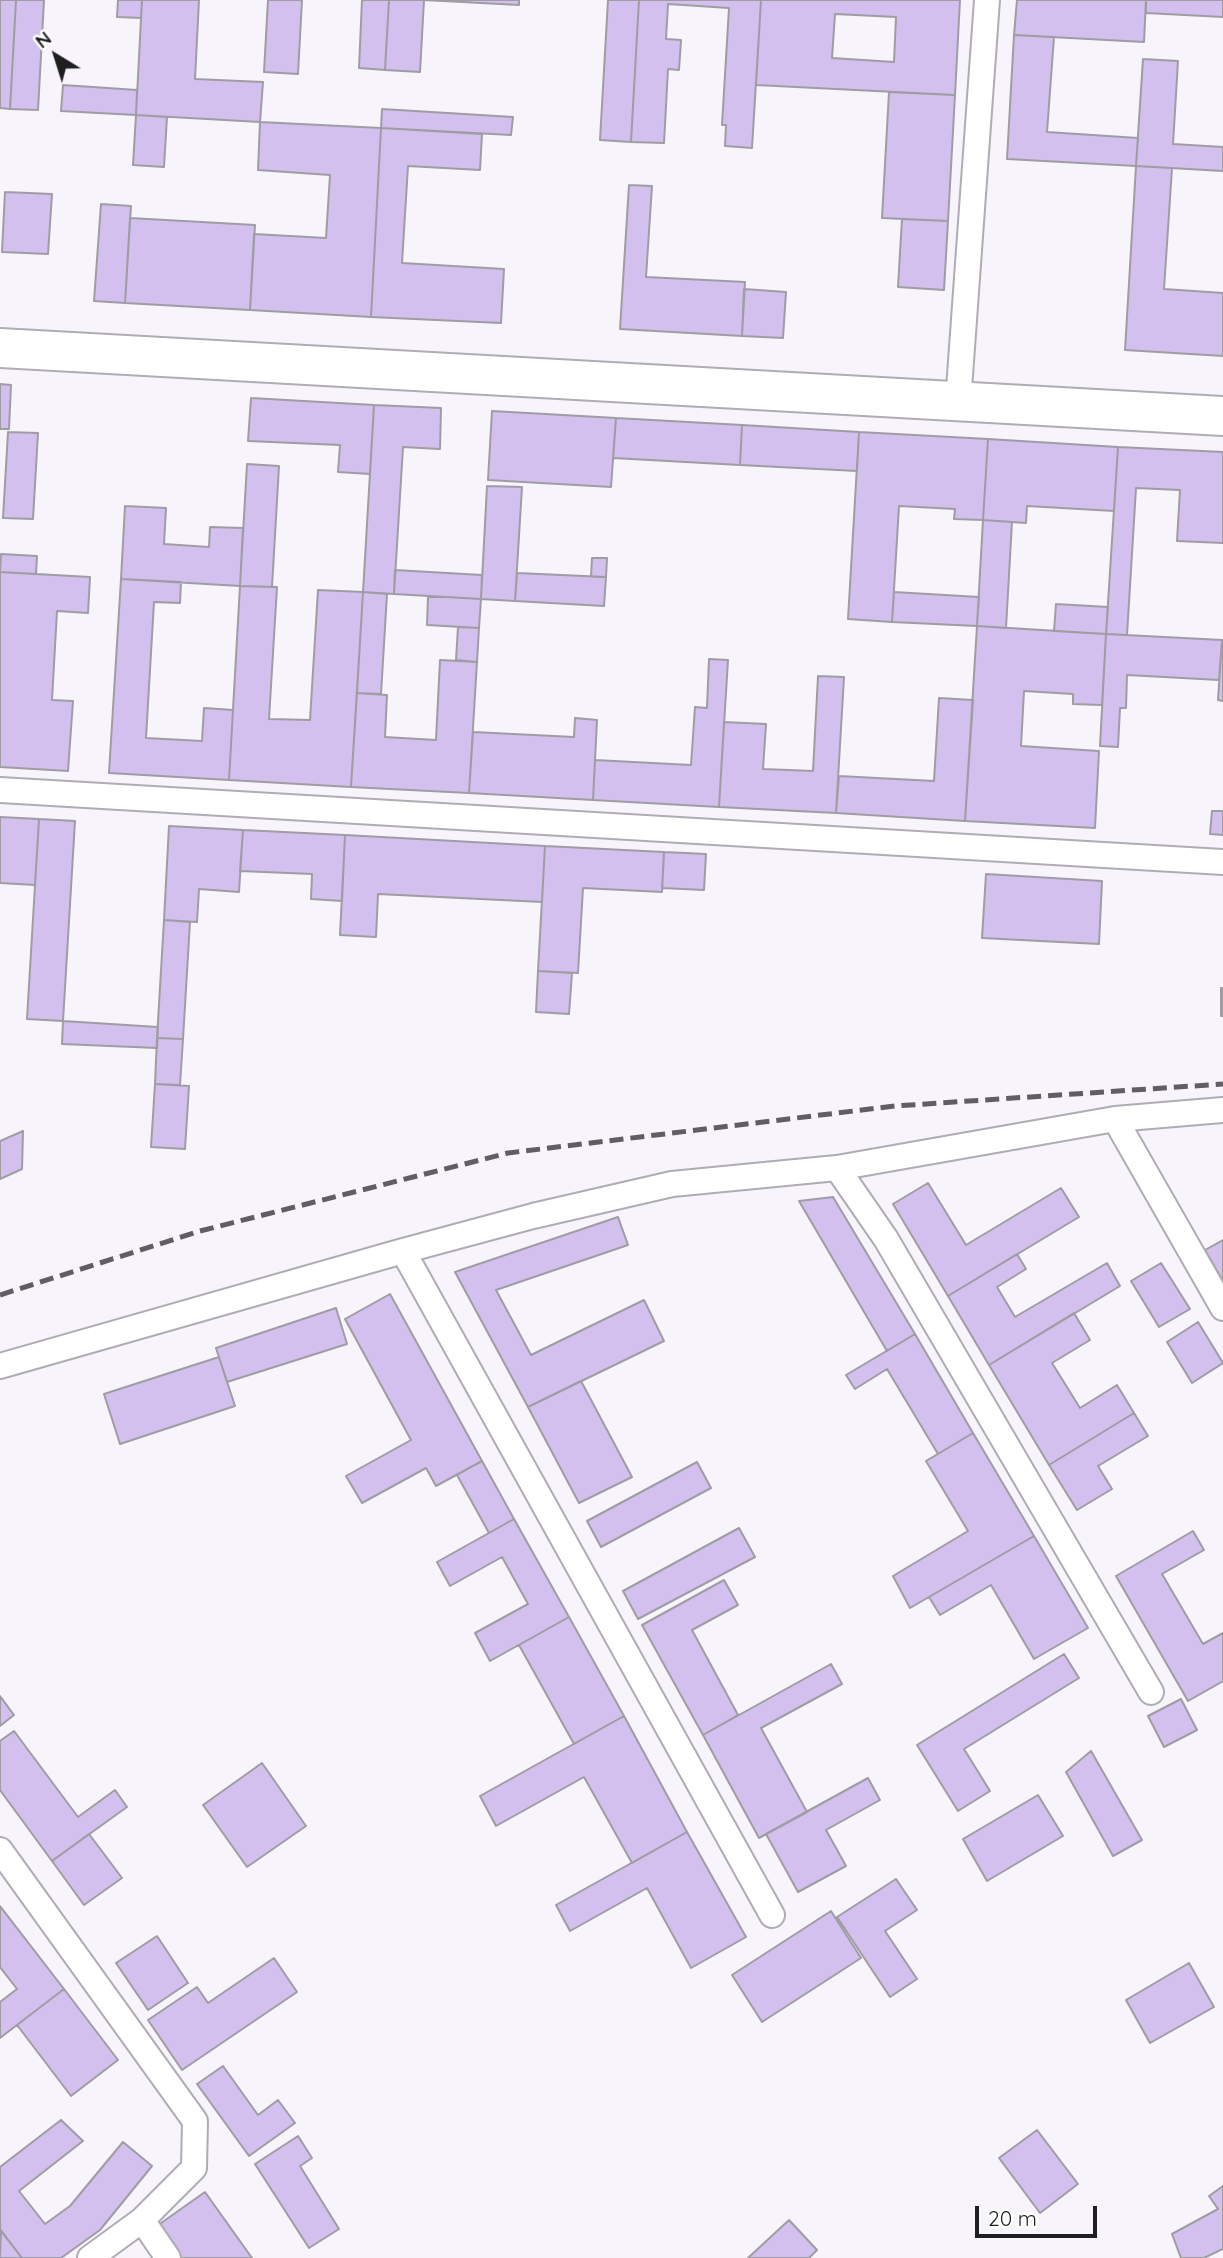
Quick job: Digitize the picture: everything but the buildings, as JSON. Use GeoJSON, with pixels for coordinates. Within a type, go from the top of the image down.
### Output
{"type":"FeatureCollection","features":[{"type":"Feature","properties":{"kind":"street"},"geometry":{"type":"LineString","coordinates":[[0,348],[1223,416]]}},
{"type":"Feature","properties":{"kind":"lane"},"geometry":{"type":"LineString","coordinates":[[958,403],[987,0]]}},
{"type":"Feature","properties":{"kind":"lane"},"geometry":{"type":"LineString","coordinates":[[0,790],[1223,862]]}},
{"type":"Feature","properties":{"kind":"lane"},"geometry":{"type":"LineString","coordinates":[[0,1366],[403,1251],[533,1216],[673,1184],[837,1168],[1115,1119],[1223,1110]]}},
{"type":"Feature","properties":{"kind":"lane"},"geometry":{"type":"LineString","coordinates":[[1115,1119],[1223,1308]]}},
{"type":"Feature","properties":{"kind":"lane"},"geometry":{"type":"LineString","coordinates":[[837,1168],[887,1239],[1151,1692]]}},
{"type":"Feature","properties":{"kind":"lane"},"geometry":{"type":"LineString","coordinates":[[403,1251],[772,1915]]}},
{"type":"Feature","properties":{"kind":"lane"},"geometry":{"type":"LineString","coordinates":[[0,1850],[195,2121],[194,2168],[142,2220],[90,2258]]}},
{"type":"Feature","properties":{"kind":"lane"},"geometry":{"type":"LineString","coordinates":[[142,2220],[168,2258]]}},
{"type":"Feature","properties":{"kind":"railway"},"geometry":{"type":"LineString","coordinates":[[0,1295],[200,1231],[508,1153],[895,1106],[1223,1084]]}}]}
